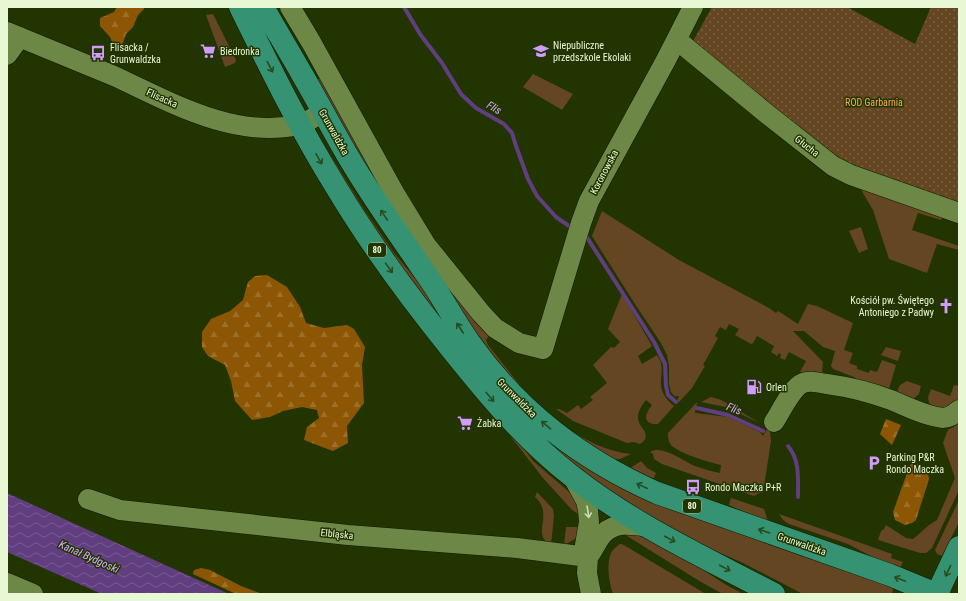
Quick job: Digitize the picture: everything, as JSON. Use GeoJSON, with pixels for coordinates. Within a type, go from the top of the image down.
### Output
{"type":"FeatureCollection","features":[{"type":"Feature","properties":{"kind":"main road","name":"Grunwaldzka"},"geometry":{"type":"LineString","coordinates":[[240,7],[300,125],[354,218],[438,333],[501,410],[535,444],[573,477],[601,498],[649,527],[774,594]]}},
{"type":"Feature","properties":{"kind":"main road","name":"Grunwaldzka"},"geometry":{"type":"LineString","coordinates":[[263,7],[352,164],[379,206],[434,285],[469,342],[487,366],[514,397],[551,430],[576,449],[601,465],[657,493],[877,570],[937,594]]}},
{"type":"Feature","properties":{"kind":"main road"},"geometry":{"type":"LineString","coordinates":[[937,594],[959,547]]}},
{"type":"Feature","properties":{"kind":"street","name":"Koronowska"},"geometry":{"type":"LineString","coordinates":[[290,7],[311,42],[394,194],[426,245],[480,313],[495,328],[502,334],[520,343],[542,349],[589,201],[677,40],[693,7]]}},
{"type":"Feature","properties":{"kind":"street","name":"Flisacka"},"geometry":{"type":"LineString","coordinates":[[14,35],[215,120],[258,127],[300,125],[323,112]]}},
{"type":"Feature","properties":{"kind":"street"},"geometry":{"type":"LineString","coordinates":[[7,55],[14,35]]}},
{"type":"Feature","properties":{"kind":"street","name":"Głucha"},"geometry":{"type":"LineString","coordinates":[[677,40],[833,166],[851,175],[959,213]]}},
{"type":"Feature","properties":{"kind":"street"},"geometry":{"type":"LineString","coordinates":[[774,422],[797,387],[803,383],[810,382],[860,389],[918,412],[944,418],[951,416],[959,410]]}},
{"type":"Feature","properties":{"kind":"street","name":"Grunwaldzka"},"geometry":{"type":"LineString","coordinates":[[573,477],[586,501],[588,510],[589,522],[585,545],[588,557],[587,573],[591,594]]}},
{"type":"Feature","properties":{"kind":"street","name":"Elbląska"},"geometry":{"type":"LineString","coordinates":[[88,499],[120,510],[348,535],[516,548],[588,557]]}},
{"type":"Feature","properties":{"kind":"street","name":"Grunwaldzka"},"geometry":{"type":"LineString","coordinates":[[588,557],[595,549],[604,533],[615,527],[630,525],[649,527]]}},
{"type":"Feature","properties":{"kind":"street"},"geometry":{"type":"LineString","coordinates":[[7,583],[32,594]]}},
{"type":"Feature","properties":{"kind":"green space"},"geometry":{"type":"Polygon","coordinates":[[[117,7],[144,7],[144,9],[138,15],[133,27],[126,34],[121,48],[115,49],[110,37],[100,26],[100,18],[114,12],[117,7]]]}},
{"type":"Feature","properties":{"kind":"green space","name":"ROD Garbarnia"},"geometry":{"type":"Polygon","coordinates":[[[712,7],[847,7],[915,44],[931,7],[959,7],[959,207],[846,168],[692,43],[712,7]]]}},
{"type":"Feature","properties":{"kind":"green space"},"geometry":{"type":"Polygon","coordinates":[[[213,14],[236,60],[235,63],[225,67],[206,15],[213,14]]]}},
{"type":"Feature","properties":{"kind":"green space"},"geometry":{"type":"Polygon","coordinates":[[[533,74],[573,94],[562,110],[523,87],[533,74]]]}},
{"type":"Feature","properties":{"kind":"green space"},"geometry":{"type":"Polygon","coordinates":[[[321,78],[489,335],[486,340],[488,345],[519,384],[515,387],[500,370],[387,205],[315,81],[321,78]]]}},
{"type":"Feature","properties":{"kind":"green space"},"geometry":{"type":"Polygon","coordinates":[[[318,137],[365,211],[394,253],[435,302],[464,349],[402,274],[318,137]]]}},
{"type":"Feature","properties":{"kind":"green space"},"geometry":{"type":"Polygon","coordinates":[[[860,188],[944,215],[941,220],[918,213],[912,230],[959,246],[959,250],[937,244],[927,273],[889,259],[873,210],[860,188]]]}},
{"type":"Feature","properties":{"kind":"green space"},"geometry":{"type":"Polygon","coordinates":[[[602,211],[679,260],[776,313],[778,311],[798,324],[808,304],[817,306],[853,323],[844,350],[853,353],[849,363],[857,366],[857,369],[869,373],[870,370],[877,372],[882,360],[896,365],[889,389],[859,382],[854,377],[833,369],[831,366],[835,351],[823,347],[804,331],[793,331],[823,362],[822,371],[824,374],[806,375],[800,372],[806,361],[789,352],[785,360],[780,358],[781,355],[779,353],[777,356],[771,352],[774,346],[757,336],[751,344],[735,335],[739,329],[729,324],[726,330],[720,327],[715,336],[718,338],[703,365],[705,366],[692,388],[679,402],[677,401],[679,396],[675,397],[671,392],[667,355],[661,343],[592,236],[602,211]]]}},
{"type":"Feature","properties":{"kind":"green space"},"geometry":{"type":"Polygon","coordinates":[[[861,227],[868,249],[859,253],[849,231],[861,227]]]}},
{"type":"Feature","properties":{"kind":"green space"},"geometry":{"type":"Polygon","coordinates":[[[267,275],[287,287],[300,307],[306,323],[324,328],[347,325],[354,329],[365,347],[362,365],[364,403],[347,426],[348,443],[333,451],[304,440],[307,427],[319,418],[317,410],[302,407],[283,411],[270,417],[252,420],[235,401],[231,381],[225,365],[208,356],[202,347],[202,332],[211,319],[230,311],[243,300],[248,282],[255,276],[267,275]]]}},
{"type":"Feature","properties":{"kind":"green space"},"geometry":{"type":"Polygon","coordinates":[[[622,294],[652,346],[638,356],[642,364],[657,355],[662,367],[661,386],[663,392],[674,406],[658,424],[653,424],[646,419],[647,412],[652,405],[646,400],[640,408],[638,415],[638,420],[646,435],[645,440],[640,444],[634,442],[627,443],[573,421],[556,409],[567,413],[578,405],[581,409],[593,400],[590,397],[607,383],[593,365],[611,347],[614,348],[620,342],[608,329],[622,294]]]}},
{"type":"Feature","properties":{"kind":"green space"},"geometry":{"type":"Polygon","coordinates":[[[886,347],[901,351],[898,361],[881,355],[886,347]]]}},
{"type":"Feature","properties":{"kind":"green space"},"geometry":{"type":"Polygon","coordinates":[[[907,381],[921,386],[919,394],[913,399],[897,392],[900,385],[907,381]]]}},
{"type":"Feature","properties":{"kind":"green space"},"geometry":{"type":"Polygon","coordinates":[[[954,385],[959,386],[959,402],[951,409],[933,407],[929,403],[928,397],[931,389],[950,396],[954,385]]]}},
{"type":"Feature","properties":{"kind":"green space"},"geometry":{"type":"Polygon","coordinates":[[[711,397],[721,400],[760,423],[726,407],[701,402],[711,397]]]}},
{"type":"Feature","properties":{"kind":"green space"},"geometry":{"type":"Polygon","coordinates":[[[697,402],[695,413],[728,417],[760,432],[763,436],[768,427],[771,441],[763,493],[759,493],[754,496],[662,464],[654,459],[653,454],[650,452],[660,450],[672,454],[695,466],[720,473],[721,465],[681,452],[671,445],[669,440],[668,433],[697,402]]]}},
{"type":"Feature","properties":{"kind":"green space"},"geometry":{"type":"Polygon","coordinates":[[[515,407],[542,432],[894,584],[892,594],[803,594],[743,563],[679,535],[656,523],[552,450],[515,407]]]}},
{"type":"Feature","properties":{"kind":"green space"},"geometry":{"type":"Polygon","coordinates":[[[886,419],[901,425],[892,445],[880,434],[886,419]]]}},
{"type":"Feature","properties":{"kind":"green space"},"geometry":{"type":"Polygon","coordinates":[[[959,420],[959,490],[932,548],[926,553],[920,553],[878,540],[881,531],[886,525],[906,538],[913,539],[937,520],[955,478],[943,443],[949,429],[954,427],[959,420]]]}},
{"type":"Feature","properties":{"kind":"green space"},"geometry":{"type":"Polygon","coordinates":[[[559,423],[585,439],[602,447],[631,454],[620,459],[610,460],[559,423]]]}},
{"type":"Feature","properties":{"kind":"green space"},"geometry":{"type":"Polygon","coordinates":[[[510,430],[533,461],[575,497],[583,514],[578,514],[572,510],[543,478],[508,433],[510,430]]]}},
{"type":"Feature","properties":{"kind":"green space"},"geometry":{"type":"Polygon","coordinates":[[[641,461],[647,468],[656,473],[654,478],[642,476],[629,469],[641,461]]]}},
{"type":"Feature","properties":{"kind":"green space"},"geometry":{"type":"Polygon","coordinates":[[[914,463],[924,469],[929,479],[916,520],[905,525],[895,520],[893,512],[910,465],[914,463]]]}},
{"type":"Feature","properties":{"kind":"green space"},"geometry":{"type":"Polygon","coordinates":[[[537,492],[553,509],[554,516],[551,545],[542,535],[543,510],[541,503],[535,497],[537,492]]]}},
{"type":"Feature","properties":{"kind":"green space"},"geometry":{"type":"Polygon","coordinates":[[[731,498],[764,509],[768,521],[765,522],[729,505],[731,498]]]}},
{"type":"Feature","properties":{"kind":"green space"},"geometry":{"type":"Polygon","coordinates":[[[959,500],[959,522],[942,556],[937,554],[935,550],[959,500]]]}},
{"type":"Feature","properties":{"kind":"green space"},"geometry":{"type":"Polygon","coordinates":[[[779,514],[892,554],[891,558],[903,562],[899,571],[848,544],[789,524],[783,520],[779,514]]]}},
{"type":"Feature","properties":{"kind":"green space"},"geometry":{"type":"Polygon","coordinates":[[[566,527],[582,527],[575,539],[564,545],[566,527]]]}},
{"type":"Feature","properties":{"kind":"green space"},"geometry":{"type":"Polygon","coordinates":[[[626,529],[664,544],[723,583],[743,594],[723,594],[701,582],[619,531],[626,529]]]}},
{"type":"Feature","properties":{"kind":"green space"},"geometry":{"type":"Polygon","coordinates":[[[620,544],[706,594],[613,594],[609,579],[609,558],[615,548],[620,544]]]}},
{"type":"Feature","properties":{"kind":"green space"},"geometry":{"type":"Polygon","coordinates":[[[201,568],[210,570],[241,586],[262,594],[236,594],[193,574],[194,570],[201,568]]]}},
{"type":"Feature","properties":{"kind":"water","name":"Kanał Bydgoski"},"geometry":{"type":"Polygon","coordinates":[[[7,493],[229,594],[102,594],[7,552],[7,493]]]}},
{"type":"Feature","properties":{"kind":"waterway","name":"Flis"},"geometry":{"type":"LineString","coordinates":[[404,7],[420,34],[442,63],[461,94],[476,108],[504,124],[512,133],[528,179],[537,196],[556,217],[569,226]]}},
{"type":"Feature","properties":{"kind":"waterway","name":"Flis"},"geometry":{"type":"LineString","coordinates":[[586,236],[654,342],[665,364],[668,395],[676,402]]}},
{"type":"Feature","properties":{"kind":"waterway","name":"Flis"},"geometry":{"type":"LineString","coordinates":[[697,408],[728,415],[763,431]]}},
{"type":"Feature","properties":{"kind":"waterway","name":"Flis"},"geometry":{"type":"LineString","coordinates":[[788,446],[795,457],[798,477],[798,497]]}},
{"type":"Feature","properties":{"kind":"place","name":"Biedronka"},"geometry":{"type":"Point","coordinates":[208,51]}},
{"type":"Feature","properties":{"kind":"place","name":"Niepubliczne przedszkole Ekolaki"},"geometry":{"type":"Point","coordinates":[541,51]}},
{"type":"Feature","properties":{"kind":"place","name":"Flisacka / Grunwaldzka"},"geometry":{"type":"Point","coordinates":[98,53]}},
{"type":"Feature","properties":{"kind":"place","name":"Kościół pw. Świętego Antoniego z Padwy"},"geometry":{"type":"Point","coordinates":[946,306]}},
{"type":"Feature","properties":{"kind":"place","name":"Orlen"},"geometry":{"type":"Point","coordinates":[754,387]}},
{"type":"Feature","properties":{"kind":"place","name":"Żabka"},"geometry":{"type":"Point","coordinates":[465,423]}},
{"type":"Feature","properties":{"kind":"place","name":"Parking P&R Rondo Maczka"},"geometry":{"type":"Point","coordinates":[874,463]}},
{"type":"Feature","properties":{"kind":"place","name":"Rondo Maczka P+R"},"geometry":{"type":"Point","coordinates":[693,487]}}]}
